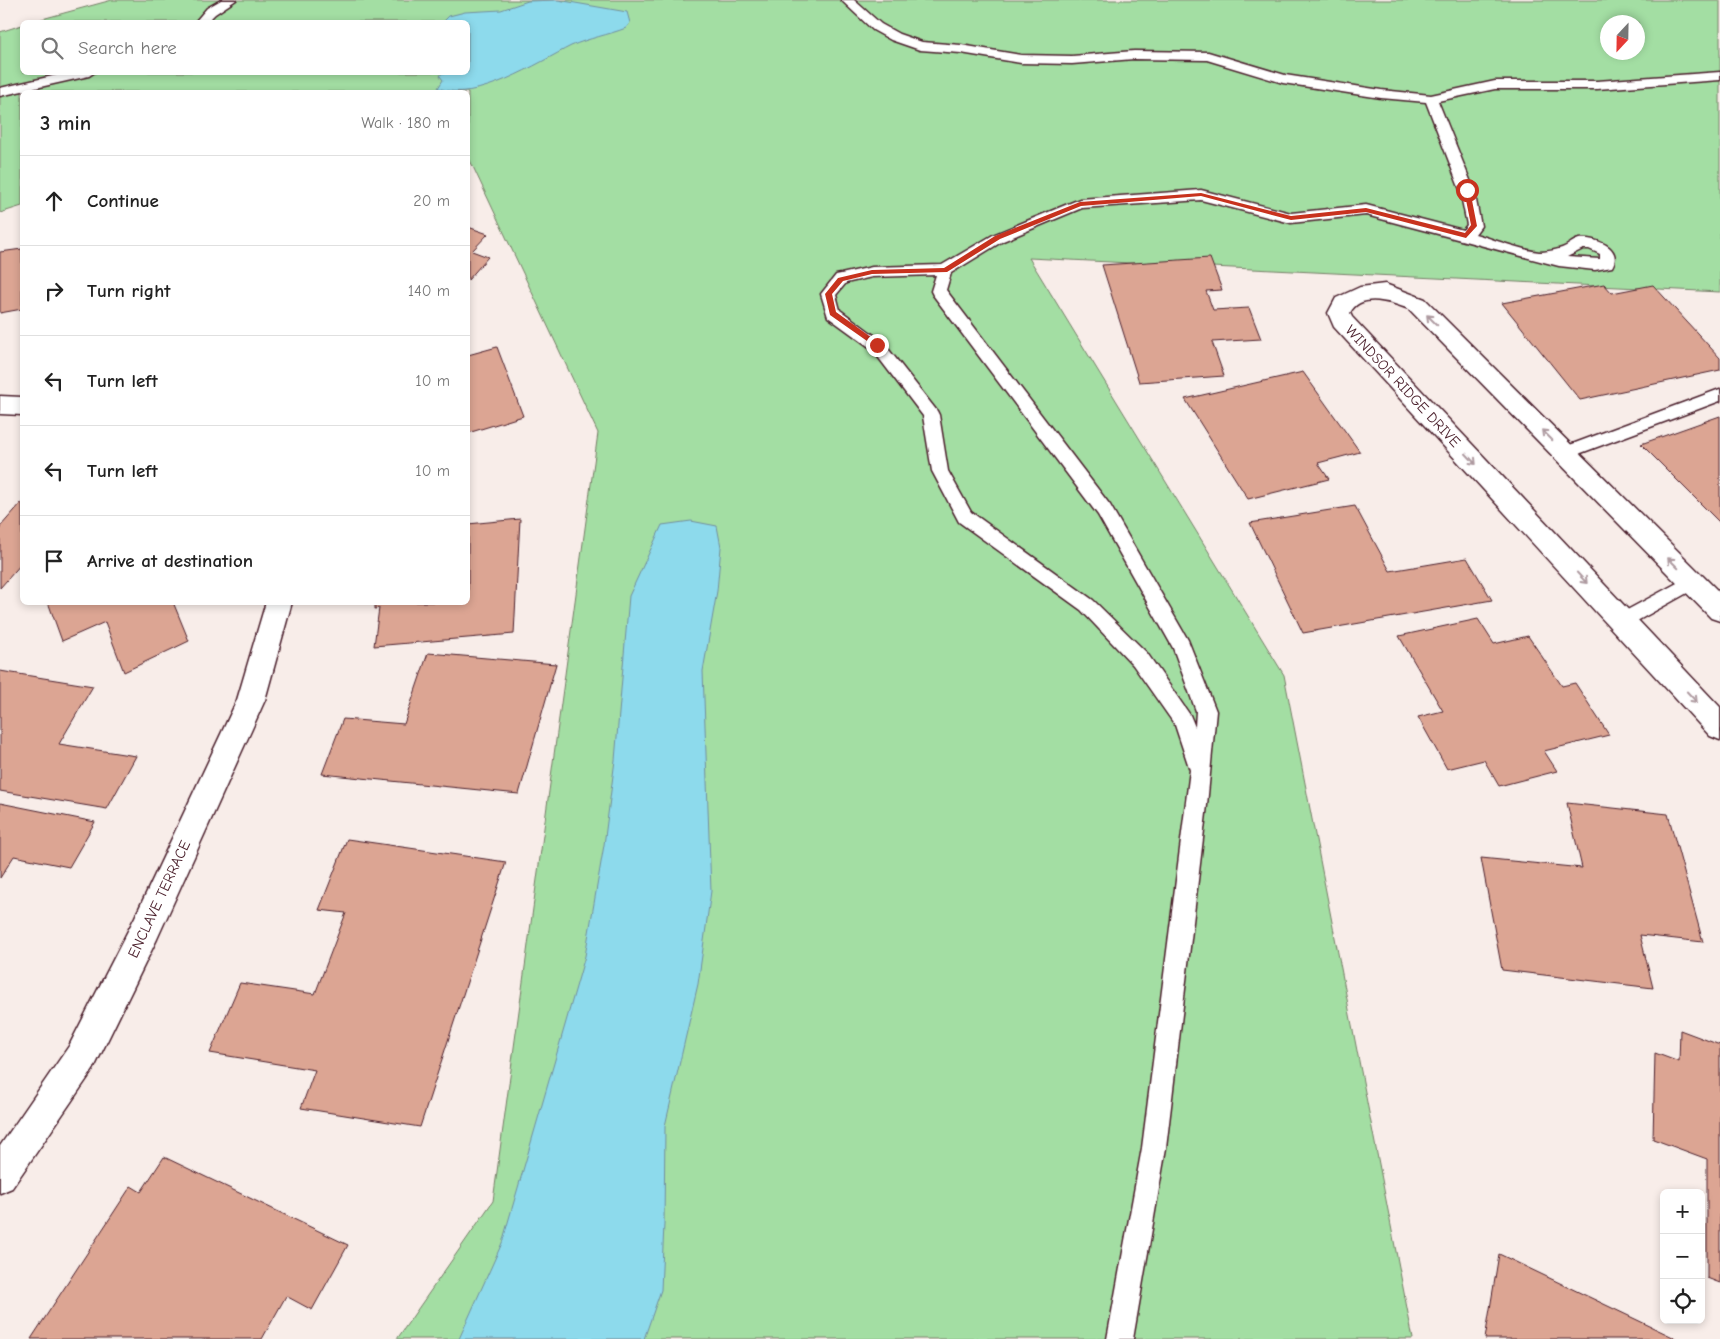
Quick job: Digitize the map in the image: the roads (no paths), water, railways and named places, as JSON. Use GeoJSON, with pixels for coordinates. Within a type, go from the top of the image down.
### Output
{"type":"FeatureCollection","features":[{"type":"Feature","properties":{"kind":"street","name":"WINDSOR RIDGE DRIVE"},"geometry":{"type":"LineString","coordinates":[[1720,610],[1417,304],[1385,292],[1360,295],[1344,303],[1339,313],[1342,321],[1720,727]]}},
{"type":"Feature","properties":{"kind":"street","name":"ENCLAVE TERRACE"},"geometry":{"type":"LineString","coordinates":[[0,1176],[80,1058],[146,928],[251,700],[278,605]]}},
{"type":"Feature","properties":{"kind":"lane"},"geometry":{"type":"LineString","coordinates":[[203,20],[210,11],[230,0]]}},
{"type":"Feature","properties":{"kind":"lane"},"geometry":{"type":"LineString","coordinates":[[847,0],[877,27],[895,37],[920,46],[961,49],[1021,59],[1072,60],[1134,55],[1208,56],[1283,79],[1381,94],[1430,99],[1495,85],[1597,85],[1720,76]]}},
{"type":"Feature","properties":{"kind":"lane"},"geometry":{"type":"LineString","coordinates":[[0,92],[76,75]]}},
{"type":"Feature","properties":{"kind":"lane"},"geometry":{"type":"LineString","coordinates":[[1430,99],[1467,190],[1474,226],[1466,236]]}},
{"type":"Feature","properties":{"kind":"lane"},"geometry":{"type":"LineString","coordinates":[[1200,772],[1183,721],[1140,659],[1087,605],[965,517],[940,471],[931,416],[877,345],[833,313],[828,294],[841,279],[872,272],[945,270],[998,238],[1080,204],[1201,194],[1291,218],[1366,210],[1544,256]]}},
{"type":"Feature","properties":{"kind":"lane"},"geometry":{"type":"LineString","coordinates":[[945,270],[938,291],[1104,510],[1181,646],[1206,711],[1154,1148],[1120,1339]]}},
{"type":"Feature","properties":{"kind":"lane"},"geometry":{"type":"LineString","coordinates":[[1564,453],[1720,395]]}},
{"type":"Feature","properties":{"kind":"lane"},"geometry":{"type":"LineString","coordinates":[[1622,621],[1692,582]]}},
{"type":"Feature","properties":{"kind":"water"},"geometry":{"type":"Polygon","coordinates":[[[558,0],[627,12],[630,23],[626,28],[571,46],[525,71],[488,86],[470,90],[438,88],[443,80],[441,75],[470,75],[470,20],[445,20],[449,16],[465,12],[501,10],[528,1],[558,0]]]}},
{"type":"Feature","properties":{"kind":"water"},"geometry":{"type":"Polygon","coordinates":[[[691,521],[717,526],[721,547],[717,591],[703,671],[711,891],[698,984],[665,1126],[661,1290],[644,1339],[459,1339],[502,1243],[585,956],[604,845],[615,760],[629,596],[662,525],[691,521]]]}}]}
